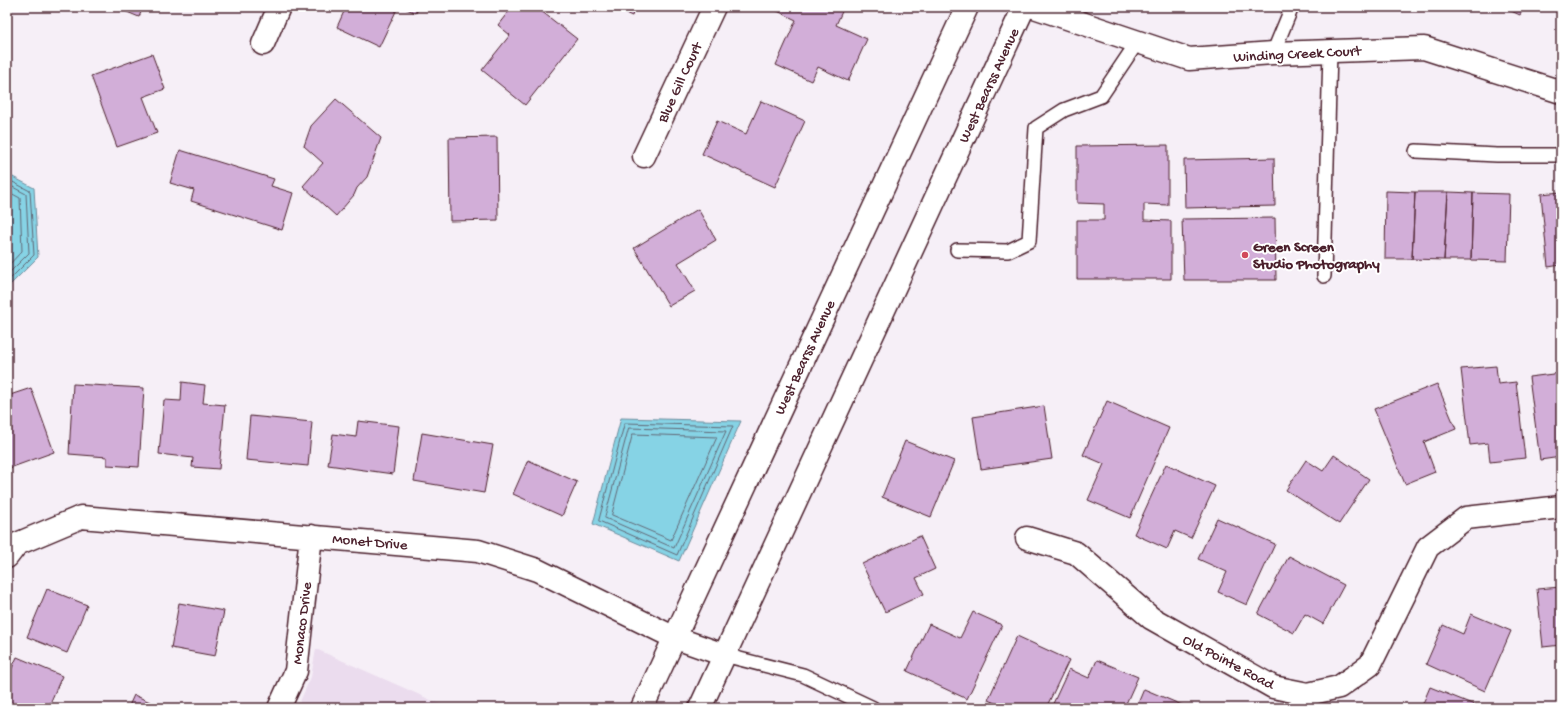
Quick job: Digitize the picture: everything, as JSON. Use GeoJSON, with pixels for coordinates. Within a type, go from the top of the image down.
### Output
{"type":"FeatureCollection","features":[{"type":"Feature","properties":{"kind":"street"},"geometry":{"type":"LineString","coordinates":[[263,44],[279,7]]}},
{"type":"Feature","properties":{"kind":"street","name":"Blue Gill Court"},"geometry":{"type":"LineString","coordinates":[[644,156],[714,7]]}},
{"type":"Feature","properties":{"kind":"street","name":"West Bearss Avenue"},"geometry":{"type":"LineString","coordinates":[[642,708],[673,638],[967,7]]}},
{"type":"Feature","properties":{"kind":"street","name":"West Bearss Avenue"},"geometry":{"type":"LineString","coordinates":[[700,708],[1024,7]]}},
{"type":"Feature","properties":{"kind":"street","name":"Winding Creek Court"},"geometry":{"type":"LineString","coordinates":[[1034,7],[1189,59],[1272,53],[1424,48],[1561,92]]}},
{"type":"Feature","properties":{"kind":"street","name":"Old Pointe Road"},"geometry":{"type":"LineString","coordinates":[[1027,538],[1076,554],[1151,618],[1273,687],[1308,694],[1339,687],[1370,665],[1428,547],[1466,518],[1561,507]]}},
{"type":"Feature","properties":{"kind":"street","name":"Monet Drive"},"geometry":{"type":"LineString","coordinates":[[7,557],[17,544],[81,517],[478,551],[537,570],[673,638],[724,655]]}},
{"type":"Feature","properties":{"kind":"street","name":"Monaco Drive"},"geometry":{"type":"LineString","coordinates":[[280,708],[296,671],[311,536]]}},
{"type":"Feature","properties":{"kind":"lane"},"geometry":{"type":"LineString","coordinates":[[1272,53],[1292,7]]}},
{"type":"Feature","properties":{"kind":"lane"},"geometry":{"type":"LineString","coordinates":[[957,250],[1008,251],[1029,241],[1036,128],[1064,110],[1102,96],[1138,42]]}},
{"type":"Feature","properties":{"kind":"lane"},"geometry":{"type":"LineString","coordinates":[[1324,276],[1330,51]]}},
{"type":"Feature","properties":{"kind":"lane"},"geometry":{"type":"LineString","coordinates":[[1416,151],[1497,155],[1561,155]]}},
{"type":"Feature","properties":{"kind":"lane"},"geometry":{"type":"LineString","coordinates":[[724,655],[802,675],[873,708]]}},
{"type":"Feature","properties":{"kind":"shaded area"},"geometry":{"type":"Polygon","coordinates":[[[316,649],[448,708],[297,708],[311,677],[316,649]]]}},
{"type":"Feature","properties":{"kind":"water"},"geometry":{"type":"Polygon","coordinates":[[[7,174],[34,188],[38,257],[10,285],[7,291],[7,174]]]}},
{"type":"Feature","properties":{"kind":"water"},"geometry":{"type":"Polygon","coordinates":[[[621,418],[741,421],[679,561],[593,524],[621,418]]]}},
{"type":"Feature","properties":{"kind":"building"},"geometry":{"type":"Polygon","coordinates":[[[115,7],[143,7],[139,17],[115,7]]]}},
{"type":"Feature","properties":{"kind":"building"},"geometry":{"type":"Polygon","coordinates":[[[346,7],[398,7],[379,47],[337,27],[346,7]]]}},
{"type":"Feature","properties":{"kind":"building"},"geometry":{"type":"Polygon","coordinates":[[[402,7],[419,7],[416,13],[402,7]]]}},
{"type":"Feature","properties":{"kind":"building"},"geometry":{"type":"Polygon","coordinates":[[[512,7],[536,7],[577,39],[525,105],[482,70],[510,35],[498,25],[512,7]]]}},
{"type":"Feature","properties":{"kind":"building"},"geometry":{"type":"Polygon","coordinates":[[[611,7],[635,7],[632,16],[611,7]]]}},
{"type":"Feature","properties":{"kind":"building"},"geometry":{"type":"Polygon","coordinates":[[[769,7],[844,7],[836,25],[867,39],[848,81],[818,67],[811,81],[776,65],[796,20],[769,7]]]}},
{"type":"Feature","properties":{"kind":"building"},"geometry":{"type":"Polygon","coordinates":[[[1502,7],[1524,7],[1520,15],[1502,7]]]}},
{"type":"Feature","properties":{"kind":"building"},"geometry":{"type":"Polygon","coordinates":[[[152,54],[165,89],[143,97],[157,133],[117,147],[91,76],[152,54]]]}},
{"type":"Feature","properties":{"kind":"building"},"geometry":{"type":"Polygon","coordinates":[[[336,99],[381,138],[367,177],[336,216],[303,186],[323,163],[304,146],[311,126],[336,99]]]}},
{"type":"Feature","properties":{"kind":"building"},"geometry":{"type":"Polygon","coordinates":[[[761,101],[805,121],[775,187],[702,154],[717,121],[746,134],[761,101]]]}},
{"type":"Feature","properties":{"kind":"building"},"geometry":{"type":"Polygon","coordinates":[[[497,137],[498,220],[450,221],[449,138],[497,137]]]}},
{"type":"Feature","properties":{"kind":"building"},"geometry":{"type":"Polygon","coordinates":[[[1168,145],[1168,205],[1144,204],[1144,220],[1171,221],[1171,279],[1077,279],[1077,220],[1104,220],[1104,204],[1077,203],[1077,146],[1168,145]]]}},
{"type":"Feature","properties":{"kind":"building"},"geometry":{"type":"Polygon","coordinates":[[[180,150],[274,179],[271,186],[293,193],[282,230],[191,201],[194,190],[170,183],[180,150]]]}},
{"type":"Feature","properties":{"kind":"building"},"geometry":{"type":"Polygon","coordinates":[[[1274,158],[1275,206],[1185,208],[1184,160],[1274,158]]]}},
{"type":"Feature","properties":{"kind":"building"},"geometry":{"type":"Polygon","coordinates":[[[1386,191],[1415,192],[1412,259],[1385,259],[1386,191]]]}},
{"type":"Feature","properties":{"kind":"building"},"geometry":{"type":"Polygon","coordinates":[[[1415,192],[1448,192],[1444,260],[1412,259],[1415,192]]]}},
{"type":"Feature","properties":{"kind":"building"},"geometry":{"type":"Polygon","coordinates":[[[1448,192],[1473,193],[1471,260],[1444,260],[1448,192]]]}},
{"type":"Feature","properties":{"kind":"building"},"geometry":{"type":"Polygon","coordinates":[[[1561,192],[1561,265],[1548,267],[1541,194],[1561,192]]]}},
{"type":"Feature","properties":{"kind":"building"},"geometry":{"type":"Polygon","coordinates":[[[1473,193],[1509,194],[1507,261],[1471,260],[1473,193]]]}},
{"type":"Feature","properties":{"kind":"building"},"geometry":{"type":"Polygon","coordinates":[[[698,209],[716,240],[678,263],[695,291],[669,306],[634,248],[698,209]]]}},
{"type":"Feature","properties":{"kind":"building"},"geometry":{"type":"Polygon","coordinates":[[[1275,218],[1276,280],[1184,280],[1182,219],[1275,218]]]}},
{"type":"Feature","properties":{"kind":"building"},"geometry":{"type":"Polygon","coordinates":[[[1496,366],[1498,384],[1516,382],[1525,458],[1490,462],[1488,443],[1470,445],[1461,369],[1496,366]]]}},
{"type":"Feature","properties":{"kind":"building"},"geometry":{"type":"Polygon","coordinates":[[[1561,373],[1561,457],[1540,460],[1529,377],[1561,373]]]}},
{"type":"Feature","properties":{"kind":"building"},"geometry":{"type":"Polygon","coordinates":[[[182,382],[205,385],[203,403],[225,405],[219,469],[192,467],[193,458],[159,454],[164,400],[181,401],[182,382]]]}},
{"type":"Feature","properties":{"kind":"building"},"geometry":{"type":"Polygon","coordinates":[[[73,384],[144,388],[139,467],[107,465],[107,457],[69,454],[73,384]]]}},
{"type":"Feature","properties":{"kind":"building"},"geometry":{"type":"Polygon","coordinates":[[[1437,384],[1456,429],[1424,442],[1435,472],[1405,484],[1374,409],[1437,384]]]}},
{"type":"Feature","properties":{"kind":"building"},"geometry":{"type":"Polygon","coordinates":[[[31,388],[54,452],[7,469],[7,396],[31,388]]]}},
{"type":"Feature","properties":{"kind":"building"},"geometry":{"type":"Polygon","coordinates":[[[1107,401],[1169,428],[1130,518],[1088,500],[1104,464],[1083,455],[1107,401]]]}},
{"type":"Feature","properties":{"kind":"building"},"geometry":{"type":"Polygon","coordinates":[[[1044,406],[1052,459],[981,469],[973,417],[1044,406]]]}},
{"type":"Feature","properties":{"kind":"building"},"geometry":{"type":"Polygon","coordinates":[[[250,416],[312,422],[308,466],[246,460],[250,416]]]}},
{"type":"Feature","properties":{"kind":"building"},"geometry":{"type":"Polygon","coordinates":[[[358,421],[399,426],[393,474],[328,465],[333,434],[356,437],[358,421]]]}},
{"type":"Feature","properties":{"kind":"building"},"geometry":{"type":"Polygon","coordinates":[[[422,433],[493,445],[484,493],[414,481],[422,433]]]}},
{"type":"Feature","properties":{"kind":"building"},"geometry":{"type":"Polygon","coordinates":[[[905,441],[954,461],[931,517],[882,497],[905,441]]]}},
{"type":"Feature","properties":{"kind":"building"},"geometry":{"type":"Polygon","coordinates":[[[1334,455],[1369,479],[1339,524],[1286,490],[1306,460],[1323,471],[1334,455]]]}},
{"type":"Feature","properties":{"kind":"building"},"geometry":{"type":"Polygon","coordinates":[[[528,460],[577,482],[562,516],[513,494],[528,460]]]}},
{"type":"Feature","properties":{"kind":"building"},"geometry":{"type":"Polygon","coordinates":[[[1166,464],[1215,486],[1191,538],[1175,531],[1167,549],[1134,534],[1166,464]]]}},
{"type":"Feature","properties":{"kind":"building"},"geometry":{"type":"Polygon","coordinates":[[[1217,518],[1275,544],[1247,605],[1218,592],[1227,572],[1198,559],[1217,518]]]}},
{"type":"Feature","properties":{"kind":"building"},"geometry":{"type":"Polygon","coordinates":[[[920,536],[935,569],[916,578],[924,594],[885,612],[862,564],[920,536]]]}},
{"type":"Feature","properties":{"kind":"building"},"geometry":{"type":"Polygon","coordinates":[[[1289,556],[1344,585],[1323,624],[1305,614],[1294,633],[1258,614],[1289,556]]]}},
{"type":"Feature","properties":{"kind":"building"},"geometry":{"type":"Polygon","coordinates":[[[1561,587],[1561,645],[1543,647],[1537,589],[1561,587]]]}},
{"type":"Feature","properties":{"kind":"building"},"geometry":{"type":"Polygon","coordinates":[[[47,589],[87,605],[67,653],[27,637],[47,589]]]}},
{"type":"Feature","properties":{"kind":"building"},"geometry":{"type":"Polygon","coordinates":[[[179,603],[224,611],[215,656],[171,648],[179,603]]]}},
{"type":"Feature","properties":{"kind":"building"},"geometry":{"type":"Polygon","coordinates":[[[973,612],[1002,625],[967,699],[907,671],[929,624],[960,638],[973,612]]]}},
{"type":"Feature","properties":{"kind":"building"},"geometry":{"type":"Polygon","coordinates":[[[1471,614],[1511,631],[1485,691],[1426,664],[1443,625],[1463,634],[1471,614]]]}},
{"type":"Feature","properties":{"kind":"building"},"geometry":{"type":"Polygon","coordinates":[[[1017,636],[1069,660],[1046,708],[1006,708],[988,700],[1017,636]]]}},
{"type":"Feature","properties":{"kind":"building"},"geometry":{"type":"Polygon","coordinates":[[[17,657],[62,676],[48,708],[7,708],[7,679],[17,657]]]}},
{"type":"Feature","properties":{"kind":"building"},"geometry":{"type":"Polygon","coordinates":[[[1097,660],[1138,677],[1124,708],[1051,708],[1069,669],[1089,678],[1097,660]]]}},
{"type":"Feature","properties":{"kind":"building"},"geometry":{"type":"Polygon","coordinates":[[[1430,687],[1482,708],[1421,708],[1430,687]]]}},
{"type":"Feature","properties":{"kind":"building"},"geometry":{"type":"Polygon","coordinates":[[[1144,689],[1189,708],[1136,708],[1144,689]]]}},
{"type":"Feature","properties":{"kind":"building"},"geometry":{"type":"Polygon","coordinates":[[[134,695],[164,708],[128,708],[134,695]]]}},
{"type":"Feature","properties":{"kind":"place","name":"Green Screen Studio Photography"},"geometry":{"type":"Point","coordinates":[1245,255]}}]}
